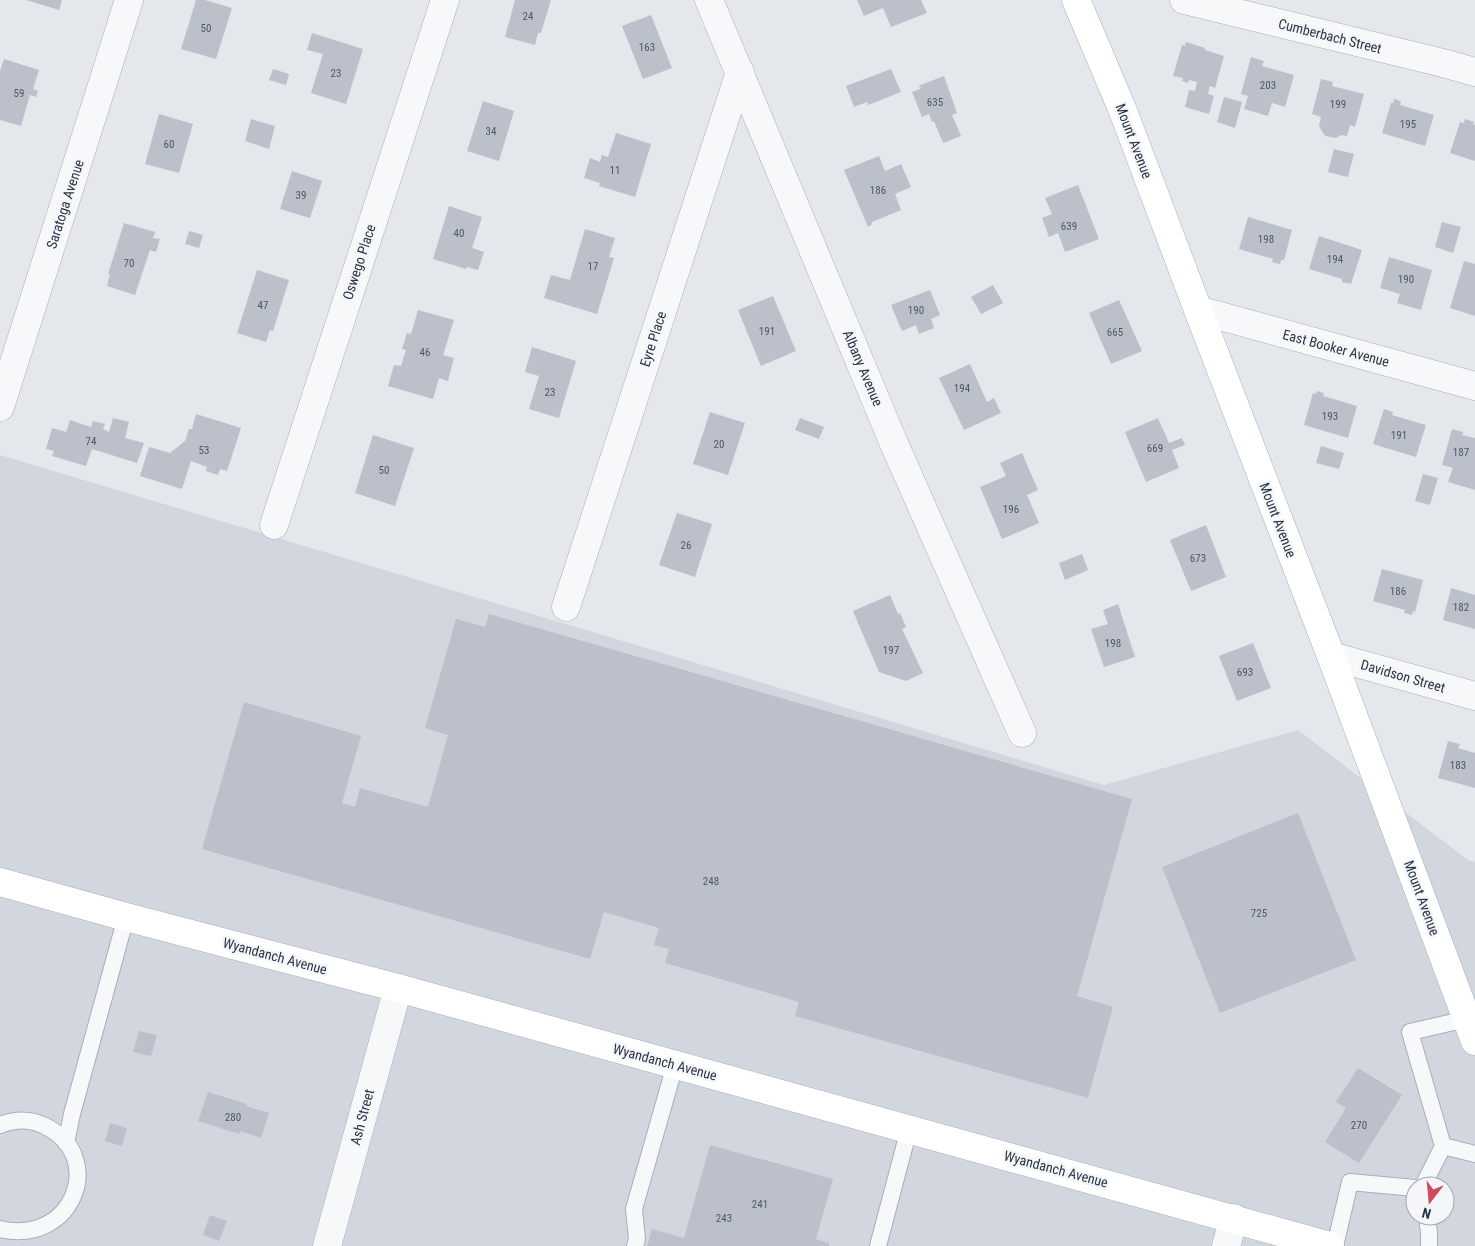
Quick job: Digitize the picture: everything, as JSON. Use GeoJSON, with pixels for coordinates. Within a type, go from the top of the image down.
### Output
{"type":"FeatureCollection","features":[{"type":"Feature","properties":{"kind":"street","name":"Saratoga Avenue"},"geometry":{"type":"LineString","coordinates":[[0,408],[129,0]]}},
{"type":"Feature","properties":{"kind":"street","name":"Oswego Place"},"geometry":{"type":"LineString","coordinates":[[274,525],[445,0]]}},
{"type":"Feature","properties":{"kind":"street","name":"Albany Avenue"},"geometry":{"type":"LineString","coordinates":[[709,0],[892,439],[1022,733]]}},
{"type":"Feature","properties":{"kind":"street","name":"Mount Avenue"},"geometry":{"type":"LineString","coordinates":[[1076,0],[1123,111],[1331,656],[1471,1030]]}},
{"type":"Feature","properties":{"kind":"street","name":"Cumberbach Street"},"geometry":{"type":"LineString","coordinates":[[1184,0],[1475,72]]}},
{"type":"Feature","properties":{"kind":"street","name":"Eyre Place"},"geometry":{"type":"LineString","coordinates":[[566,607],[740,72]]}},
{"type":"Feature","properties":{"kind":"street","name":"East Booker Avenue"},"geometry":{"type":"LineString","coordinates":[[1198,310],[1475,386]]}},
{"type":"Feature","properties":{"kind":"street","name":"Davidson Street"},"geometry":{"type":"LineString","coordinates":[[1331,656],[1475,696]]}},
{"type":"Feature","properties":{"kind":"street","name":"Wyandanch Avenue"},"geometry":{"type":"LineString","coordinates":[[0,882],[398,988],[1330,1246]]}},
{"type":"Feature","properties":{"kind":"street","name":"Ash Street"},"geometry":{"type":"LineString","coordinates":[[327,1246],[398,988]]}},
{"type":"Feature","properties":{"kind":"street"},"geometry":{"type":"LineString","coordinates":[[1226,1246],[1234,1218]]}},
{"type":"Feature","properties":{"kind":"street"},"geometry":{"type":"LineString","coordinates":[[1234,1218],[1239,1246]]}},
{"type":"Feature","properties":{"kind":"lane"},"geometry":{"type":"LineString","coordinates":[[66,1143],[72,1114],[126,917]]}},
{"type":"Feature","properties":{"kind":"lane"},"geometry":{"type":"LineString","coordinates":[[1429,1176],[1443,1146],[1410,1032],[1471,1030]]}},
{"type":"Feature","properties":{"kind":"lane"},"geometry":{"type":"LineString","coordinates":[[635,1246],[637,1240],[634,1209],[675,1065]]}},
{"type":"Feature","properties":{"kind":"lane"},"geometry":{"type":"LineString","coordinates":[[0,1125],[19,1120],[37,1122],[53,1130],[66,1143],[74,1158],[78,1176],[75,1193],[68,1209],[55,1222],[40,1230],[20,1233],[0,1229]]}},
{"type":"Feature","properties":{"kind":"lane"},"geometry":{"type":"LineString","coordinates":[[878,1246],[909,1129]]}},
{"type":"Feature","properties":{"kind":"lane"},"geometry":{"type":"LineString","coordinates":[[1443,1146],[1475,1154]]}},
{"type":"Feature","properties":{"kind":"lane"},"geometry":{"type":"LineString","coordinates":[[1335,1246],[1350,1182],[1405,1187]]}},
{"type":"Feature","properties":{"kind":"lane"},"geometry":{"type":"LineString","coordinates":[[1428,1226],[1429,1246]]}},
{"type":"Feature","properties":{"kind":"shaded area"},"geometry":{"type":"Polygon","coordinates":[[[0,455],[1104,785],[1298,730],[1468,860],[1475,862],[1475,1246],[0,1246],[0,455]]]}},
{"type":"Feature","properties":{"kind":"building"},"geometry":{"type":"Polygon","coordinates":[[[26,0],[62,0],[59,10],[26,0]]]}},
{"type":"Feature","properties":{"kind":"building"},"geometry":{"type":"Polygon","coordinates":[[[196,0],[205,0],[232,8],[216,59],[181,49],[196,0]]]}},
{"type":"Feature","properties":{"kind":"building"},"geometry":{"type":"Polygon","coordinates":[[[515,0],[551,0],[541,33],[538,33],[535,45],[505,37],[515,0]]]}},
{"type":"Feature","properties":{"kind":"building"},"geometry":{"type":"Polygon","coordinates":[[[857,0],[921,0],[927,13],[891,27],[883,8],[864,16],[857,0]]]}},
{"type":"Feature","properties":{"kind":"building"},"geometry":{"type":"Polygon","coordinates":[[[651,15],[672,68],[643,79],[622,26],[651,15]]]}},
{"type":"Feature","properties":{"kind":"building"},"geometry":{"type":"Polygon","coordinates":[[[312,33],[363,49],[346,104],[311,93],[323,54],[307,50],[312,33]]]}},
{"type":"Feature","properties":{"kind":"building"},"geometry":{"type":"Polygon","coordinates":[[[1186,42],[1224,56],[1215,88],[1210,86],[1208,94],[1214,96],[1209,114],[1185,107],[1189,90],[1195,91],[1197,82],[1189,80],[1188,83],[1182,81],[1183,78],[1173,76],[1182,45],[1185,46],[1186,42]]]}},
{"type":"Feature","properties":{"kind":"building"},"geometry":{"type":"Polygon","coordinates":[[[1251,57],[1264,61],[1262,66],[1294,75],[1285,107],[1272,103],[1268,116],[1244,109],[1248,96],[1241,94],[1251,57]]]}},
{"type":"Feature","properties":{"kind":"building"},"geometry":{"type":"Polygon","coordinates":[[[4,59],[39,70],[33,89],[38,91],[36,97],[30,95],[21,126],[0,120],[0,71],[4,59]]]}},
{"type":"Feature","properties":{"kind":"building"},"geometry":{"type":"Polygon","coordinates":[[[273,69],[289,74],[286,85],[269,80],[273,69]]]}},
{"type":"Feature","properties":{"kind":"building"},"geometry":{"type":"Polygon","coordinates":[[[891,69],[901,92],[868,105],[867,102],[854,107],[846,86],[891,69]]]}},
{"type":"Feature","properties":{"kind":"building"},"geometry":{"type":"Polygon","coordinates":[[[944,76],[957,113],[952,115],[961,136],[943,143],[929,114],[922,117],[912,92],[922,88],[918,86],[944,76]]]}},
{"type":"Feature","properties":{"kind":"building"},"geometry":{"type":"Polygon","coordinates":[[[1321,79],[1333,82],[1332,86],[1364,94],[1355,127],[1350,125],[1347,136],[1341,135],[1336,138],[1325,136],[1319,126],[1321,117],[1312,114],[1321,79]]]}},
{"type":"Feature","properties":{"kind":"building"},"geometry":{"type":"Polygon","coordinates":[[[1224,97],[1242,102],[1235,128],[1217,122],[1224,97]]]}},
{"type":"Feature","properties":{"kind":"building"},"geometry":{"type":"Polygon","coordinates":[[[1394,99],[1401,101],[1400,105],[1434,115],[1425,146],[1382,133],[1394,99]]]}},
{"type":"Feature","properties":{"kind":"building"},"geometry":{"type":"Polygon","coordinates":[[[483,101],[514,111],[499,161],[467,151],[483,101]]]}},
{"type":"Feature","properties":{"kind":"building"},"geometry":{"type":"Polygon","coordinates":[[[159,114],[193,124],[179,173],[145,164],[159,114]]]}},
{"type":"Feature","properties":{"kind":"building"},"geometry":{"type":"Polygon","coordinates":[[[251,119],[275,126],[269,149],[245,141],[251,119]]]}},
{"type":"Feature","properties":{"kind":"building"},"geometry":{"type":"Polygon","coordinates":[[[1465,119],[1474,122],[1473,124],[1475,125],[1475,161],[1450,153],[1460,122],[1464,123],[1465,119]]]}},
{"type":"Feature","properties":{"kind":"building"},"geometry":{"type":"Polygon","coordinates":[[[616,133],[651,144],[635,197],[599,186],[600,183],[584,178],[590,158],[600,162],[602,155],[608,157],[616,133]]]}},
{"type":"Feature","properties":{"kind":"building"},"geometry":{"type":"Polygon","coordinates":[[[1334,149],[1354,154],[1348,177],[1328,172],[1334,149]]]}},
{"type":"Feature","properties":{"kind":"building"},"geometry":{"type":"Polygon","coordinates":[[[879,156],[885,171],[901,164],[911,187],[895,194],[901,210],[872,222],[868,227],[844,170],[879,156]]]}},
{"type":"Feature","properties":{"kind":"building"},"geometry":{"type":"Polygon","coordinates":[[[292,171],[322,181],[310,218],[280,209],[292,171]]]}},
{"type":"Feature","properties":{"kind":"building"},"geometry":{"type":"Polygon","coordinates":[[[1078,185],[1099,239],[1065,252],[1058,233],[1049,237],[1042,218],[1052,214],[1045,198],[1078,185]]]}},
{"type":"Feature","properties":{"kind":"building"},"geometry":{"type":"Polygon","coordinates":[[[449,206],[482,217],[472,248],[484,252],[478,270],[467,267],[466,269],[433,259],[449,206]]]}},
{"type":"Feature","properties":{"kind":"building"},"geometry":{"type":"Polygon","coordinates":[[[1248,217],[1292,230],[1284,260],[1281,260],[1280,264],[1272,262],[1273,259],[1239,249],[1248,217]]]}},
{"type":"Feature","properties":{"kind":"building"},"geometry":{"type":"Polygon","coordinates":[[[1442,222],[1461,227],[1453,253],[1435,247],[1442,222]]]}},
{"type":"Feature","properties":{"kind":"building"},"geometry":{"type":"Polygon","coordinates":[[[124,223],[155,232],[153,238],[160,239],[156,252],[150,250],[135,295],[107,286],[110,274],[108,274],[124,223]]]}},
{"type":"Feature","properties":{"kind":"building"},"geometry":{"type":"Polygon","coordinates":[[[585,229],[615,238],[609,257],[614,258],[597,314],[544,298],[551,275],[570,280],[585,229]]]}},
{"type":"Feature","properties":{"kind":"building"},"geometry":{"type":"Polygon","coordinates":[[[189,231],[203,235],[199,248],[185,244],[189,231]]]}},
{"type":"Feature","properties":{"kind":"building"},"geometry":{"type":"Polygon","coordinates":[[[1319,236],[1362,250],[1351,284],[1342,282],[1342,279],[1309,269],[1319,236]]]}},
{"type":"Feature","properties":{"kind":"building"},"geometry":{"type":"Polygon","coordinates":[[[1389,257],[1432,270],[1421,310],[1397,303],[1400,294],[1380,288],[1389,257]]]}},
{"type":"Feature","properties":{"kind":"building"},"geometry":{"type":"Polygon","coordinates":[[[1464,261],[1475,264],[1475,316],[1450,308],[1464,261]]]}},
{"type":"Feature","properties":{"kind":"building"},"geometry":{"type":"Polygon","coordinates":[[[257,270],[289,280],[273,331],[270,330],[266,342],[237,333],[257,270]]]}},
{"type":"Feature","properties":{"kind":"building"},"geometry":{"type":"Polygon","coordinates":[[[993,285],[1003,303],[981,314],[971,297],[993,285]]]}},
{"type":"Feature","properties":{"kind":"building"},"geometry":{"type":"Polygon","coordinates":[[[930,290],[940,315],[931,319],[934,328],[919,334],[916,325],[902,331],[891,305],[930,290]]]}},
{"type":"Feature","properties":{"kind":"building"},"geometry":{"type":"Polygon","coordinates":[[[773,296],[796,351],[761,366],[738,310],[773,296]]]}},
{"type":"Feature","properties":{"kind":"building"},"geometry":{"type":"Polygon","coordinates":[[[1119,300],[1142,351],[1111,364],[1089,313],[1119,300]]]}},
{"type":"Feature","properties":{"kind":"building"},"geometry":{"type":"Polygon","coordinates":[[[418,310],[454,320],[443,355],[454,358],[448,381],[439,378],[433,399],[388,386],[394,365],[401,366],[406,350],[402,349],[407,333],[411,334],[418,310]]]}},
{"type":"Feature","properties":{"kind":"building"},"geometry":{"type":"Polygon","coordinates":[[[532,347],[576,361],[559,418],[529,409],[539,376],[525,372],[532,347]]]}},
{"type":"Feature","properties":{"kind":"building"},"geometry":{"type":"Polygon","coordinates":[[[970,364],[987,402],[994,398],[1001,413],[964,430],[939,378],[970,364]]]}},
{"type":"Feature","properties":{"kind":"building"},"geometry":{"type":"Polygon","coordinates":[[[1317,391],[1324,393],[1323,396],[1357,406],[1348,438],[1304,425],[1313,393],[1316,394],[1317,391]]]}},
{"type":"Feature","properties":{"kind":"building"},"geometry":{"type":"Polygon","coordinates":[[[1384,409],[1393,412],[1392,415],[1426,425],[1416,457],[1373,444],[1384,409]]]}},
{"type":"Feature","properties":{"kind":"building"},"geometry":{"type":"Polygon","coordinates":[[[710,412],[745,423],[728,475],[693,464],[710,412]]]}},
{"type":"Feature","properties":{"kind":"building"},"geometry":{"type":"Polygon","coordinates":[[[196,414],[241,428],[227,471],[220,469],[218,475],[206,471],[207,467],[191,461],[182,489],[140,476],[149,447],[170,453],[185,441],[189,429],[192,429],[196,414]]]}},
{"type":"Feature","properties":{"kind":"building"},"geometry":{"type":"Polygon","coordinates":[[[113,418],[129,422],[125,438],[144,443],[137,463],[92,449],[86,466],[52,456],[54,451],[46,449],[52,428],[66,432],[70,420],[91,427],[93,421],[105,424],[103,429],[109,432],[113,418]]]}},
{"type":"Feature","properties":{"kind":"building"},"geometry":{"type":"Polygon","coordinates":[[[800,418],[824,427],[819,439],[795,430],[800,418]]]}},
{"type":"Feature","properties":{"kind":"building"},"geometry":{"type":"Polygon","coordinates":[[[1158,418],[1169,443],[1182,438],[1185,445],[1172,450],[1179,468],[1146,482],[1125,432],[1158,418]]]}},
{"type":"Feature","properties":{"kind":"building"},"geometry":{"type":"Polygon","coordinates":[[[1452,429],[1463,432],[1462,435],[1475,438],[1475,490],[1448,482],[1453,468],[1442,465],[1452,429]]]}},
{"type":"Feature","properties":{"kind":"building"},"geometry":{"type":"Polygon","coordinates":[[[373,435],[414,448],[395,506],[355,493],[373,435]]]}},
{"type":"Feature","properties":{"kind":"building"},"geometry":{"type":"Polygon","coordinates":[[[1321,446],[1344,453],[1339,469],[1316,463],[1321,446]]]}},
{"type":"Feature","properties":{"kind":"building"},"geometry":{"type":"Polygon","coordinates":[[[1022,453],[1038,490],[1027,495],[1039,523],[1002,539],[980,487],[1006,476],[1000,463],[1022,453]]]}},
{"type":"Feature","properties":{"kind":"building"},"geometry":{"type":"Polygon","coordinates":[[[1423,474],[1438,478],[1430,505],[1415,501],[1423,474]]]}},
{"type":"Feature","properties":{"kind":"building"},"geometry":{"type":"Polygon","coordinates":[[[677,513],[712,524],[695,577],[659,565],[677,513]]]}},
{"type":"Feature","properties":{"kind":"building"},"geometry":{"type":"Polygon","coordinates":[[[1206,525],[1226,577],[1191,591],[1170,540],[1206,525]]]}},
{"type":"Feature","properties":{"kind":"building"},"geometry":{"type":"Polygon","coordinates":[[[1082,554],[1088,570],[1065,580],[1059,563],[1082,554]]]}},
{"type":"Feature","properties":{"kind":"building"},"geometry":{"type":"Polygon","coordinates":[[[1382,569],[1423,580],[1415,612],[1413,611],[1412,615],[1404,613],[1405,610],[1373,601],[1382,569]]]}},
{"type":"Feature","properties":{"kind":"building"},"geometry":{"type":"Polygon","coordinates":[[[1451,588],[1475,595],[1475,629],[1443,620],[1451,588]]]}},
{"type":"Feature","properties":{"kind":"building"},"geometry":{"type":"Polygon","coordinates":[[[890,595],[906,627],[902,629],[923,673],[906,681],[879,672],[853,611],[890,595]]]}},
{"type":"Feature","properties":{"kind":"building"},"geometry":{"type":"Polygon","coordinates":[[[1118,604],[1135,657],[1104,667],[1091,629],[1108,624],[1103,610],[1118,604]]]}},
{"type":"Feature","properties":{"kind":"building"},"geometry":{"type":"Polygon","coordinates":[[[489,614],[1132,799],[1077,996],[1113,1007],[1088,1098],[795,1016],[799,1002],[665,963],[669,949],[654,945],[659,928],[604,912],[590,959],[202,849],[244,702],[361,736],[342,803],[355,807],[360,788],[428,807],[448,735],[425,728],[456,619],[485,627],[489,614]]]}},
{"type":"Feature","properties":{"kind":"building"},"geometry":{"type":"Polygon","coordinates":[[[1253,643],[1271,688],[1237,701],[1219,656],[1253,643]]]}},
{"type":"Feature","properties":{"kind":"building"},"geometry":{"type":"Polygon","coordinates":[[[1448,741],[1460,744],[1458,748],[1475,753],[1475,788],[1438,778],[1448,741]]]}},
{"type":"Feature","properties":{"kind":"building"},"geometry":{"type":"Polygon","coordinates":[[[1298,813],[1356,960],[1220,1013],[1162,867],[1298,813]]]}},
{"type":"Feature","properties":{"kind":"building"},"geometry":{"type":"Polygon","coordinates":[[[139,1031],[157,1035],[151,1056],[133,1052],[139,1031]]]}},
{"type":"Feature","properties":{"kind":"building"},"geometry":{"type":"Polygon","coordinates":[[[1358,1068],[1402,1095],[1359,1163],[1325,1142],[1346,1108],[1336,1102],[1358,1068]]]}},
{"type":"Feature","properties":{"kind":"building"},"geometry":{"type":"Polygon","coordinates":[[[208,1092],[269,1113],[261,1138],[240,1131],[239,1134],[198,1121],[208,1092]]]}},
{"type":"Feature","properties":{"kind":"building"},"geometry":{"type":"Polygon","coordinates":[[[110,1123],[127,1128],[122,1146],[105,1141],[110,1123]]]}},
{"type":"Feature","properties":{"kind":"building"},"geometry":{"type":"Polygon","coordinates":[[[710,1145],[833,1179],[816,1239],[829,1243],[829,1246],[647,1246],[652,1229],[684,1238],[710,1145]]]}},
{"type":"Feature","properties":{"kind":"building"},"geometry":{"type":"Polygon","coordinates":[[[210,1215],[227,1221],[219,1241],[203,1235],[210,1215]]]}}]}
